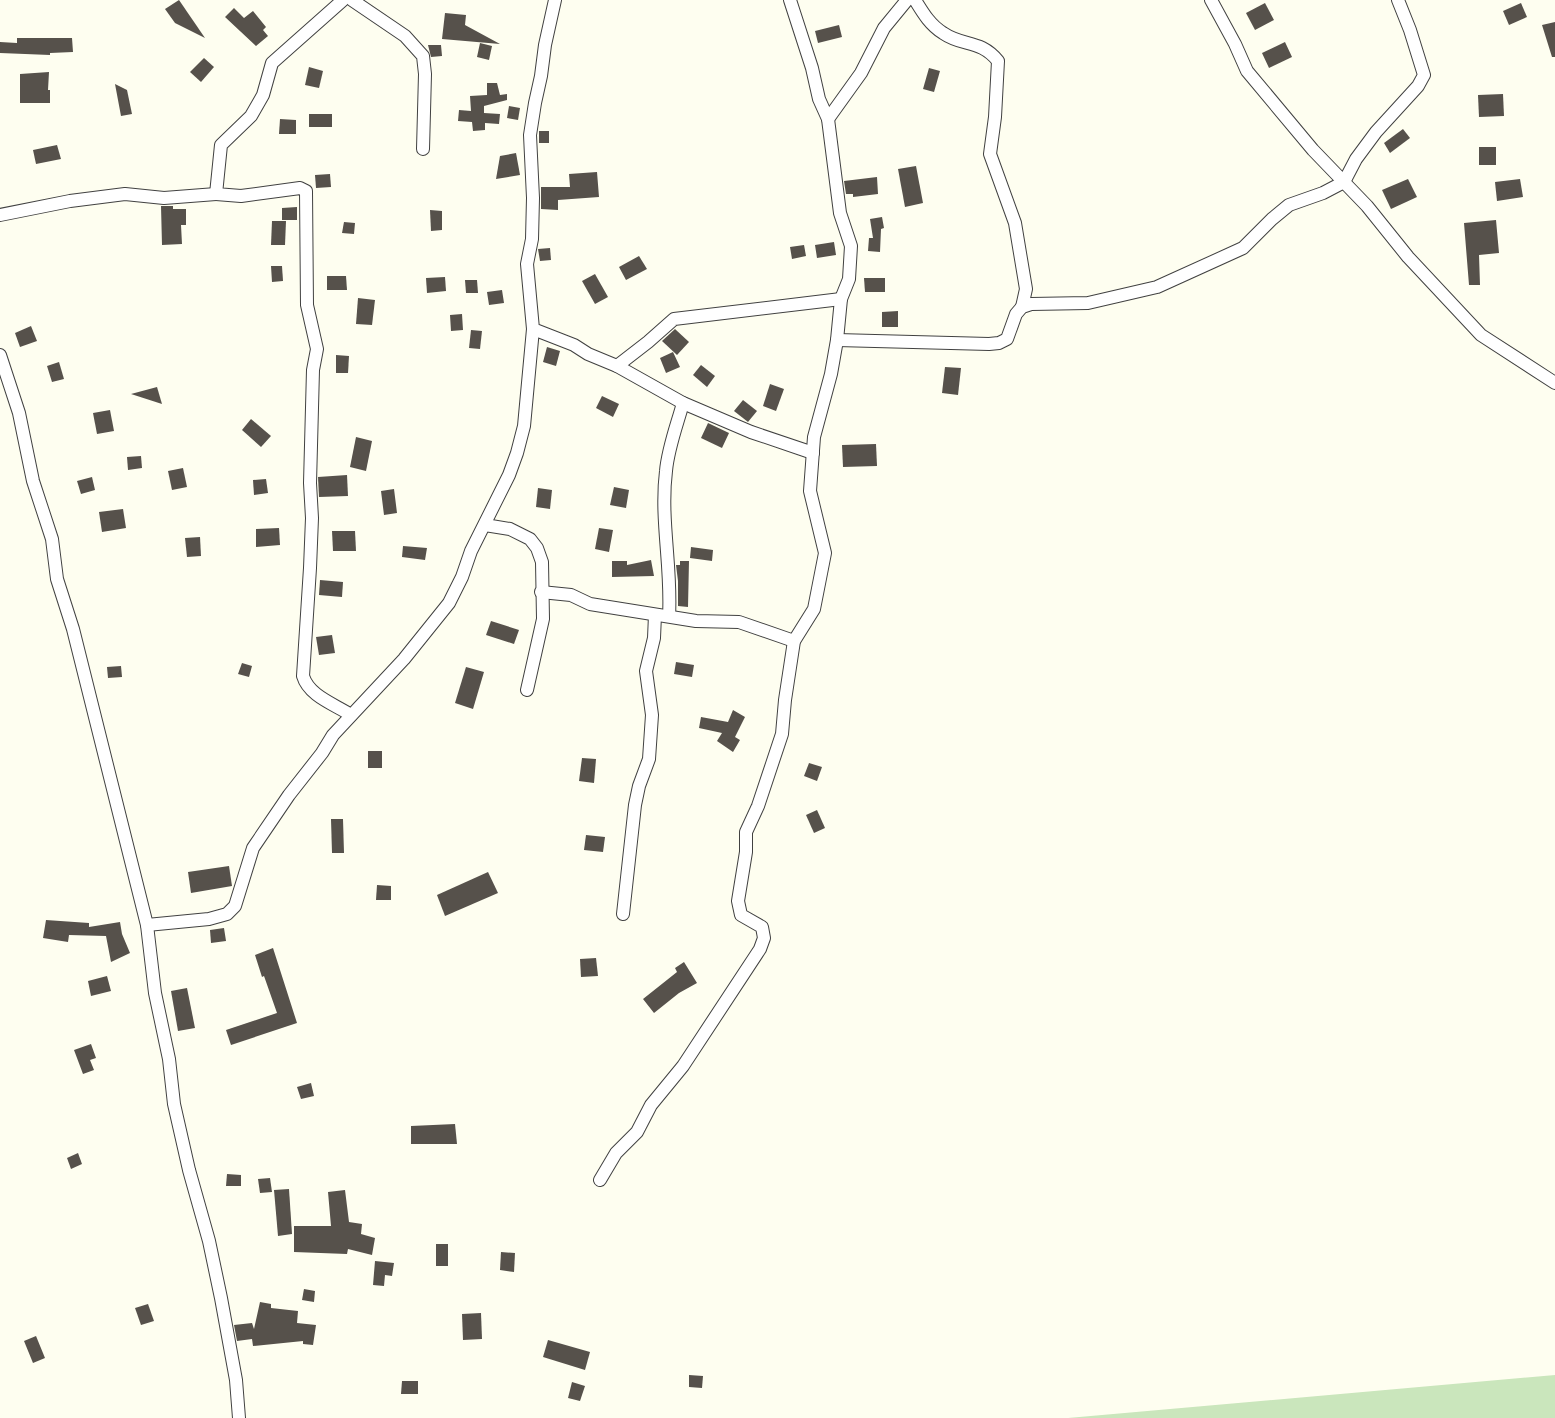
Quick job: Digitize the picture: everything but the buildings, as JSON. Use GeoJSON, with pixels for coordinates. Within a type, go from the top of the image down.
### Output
{"type":"FeatureCollection","features":[{"type":"Feature","properties":{"kind":"street"},"geometry":{"type":"LineString","coordinates":[[216,194],[221,145],[251,116],[263,95],[272,63],[343,0]]}},
{"type":"Feature","properties":{"kind":"street"},"geometry":{"type":"LineString","coordinates":[[352,0],[405,36],[423,56],[425,74],[423,149]]}},
{"type":"Feature","properties":{"kind":"street"},"geometry":{"type":"LineString","coordinates":[[147,925],[209,919],[227,914],[235,906],[253,848],[289,795],[333,735],[404,659],[449,603],[462,577],[471,551],[509,475],[524,426],[533,329],[527,264],[532,238],[533,198],[530,135],[555,0]]}},
{"type":"Feature","properties":{"kind":"street"},"geometry":{"type":"LineString","coordinates":[[600,1180],[616,1154],[637,1132],[651,1105],[683,1066],[760,949],[764,938],[762,927],[741,915],[738,902],[745,861],[746,832],[758,806],[782,734],[794,641],[814,609],[825,553],[810,492],[814,437],[831,374],[842,299],[849,279],[851,246],[840,213],[828,119],[819,99],[812,68],[790,0]]}},
{"type":"Feature","properties":{"kind":"street"},"geometry":{"type":"LineString","coordinates":[[828,119],[861,73],[884,28],[907,0]]}},
{"type":"Feature","properties":{"kind":"street"},"geometry":{"type":"LineString","coordinates":[[837,340],[999,343],[1007,339],[1016,314],[1022,307],[1026,289],[1015,223],[990,154],[995,117],[998,61],[991,52],[978,45],[944,35],[930,23],[915,0]]}},
{"type":"Feature","properties":{"kind":"street"},"geometry":{"type":"LineString","coordinates":[[1211,0],[1235,44],[1246,71],[1313,150],[1367,206],[1423,274],[1481,334],[1555,383]]}},
{"type":"Feature","properties":{"kind":"street"},"geometry":{"type":"LineString","coordinates":[[1022,307],[1031,304],[1088,303],[1158,287],[1243,248],[1289,205],[1323,193],[1344,182],[1362,150],[1418,86],[1424,75],[1398,0]]}},
{"type":"Feature","properties":{"kind":"street"},"geometry":{"type":"LineString","coordinates":[[0,215],[70,201],[125,194],[164,198],[216,194],[241,196],[300,188],[306,191],[307,305],[317,349],[313,370],[310,483],[312,518],[303,676],[305,683],[314,693],[351,715]]}},
{"type":"Feature","properties":{"kind":"street"},"geometry":{"type":"LineString","coordinates":[[618,366],[674,319],[842,299]]}},
{"type":"Feature","properties":{"kind":"street"},"geometry":{"type":"LineString","coordinates":[[533,329],[618,366],[683,403],[751,432],[813,453]]}},
{"type":"Feature","properties":{"kind":"street"},"geometry":{"type":"LineString","coordinates":[[0,359],[20,413],[33,481],[52,539],[57,579],[73,628],[147,925],[155,993],[169,1059],[174,1104],[221,1298],[236,1380],[238,1418]]}},
{"type":"Feature","properties":{"kind":"street"},"geometry":{"type":"LineString","coordinates":[[669,616],[670,593],[665,548],[666,470],[683,403]]}},
{"type":"Feature","properties":{"kind":"street"},"geometry":{"type":"LineString","coordinates":[[484,525],[510,530],[530,539],[537,548],[542,562],[543,618],[527,690]]}},
{"type":"Feature","properties":{"kind":"street"},"geometry":{"type":"LineString","coordinates":[[542,592],[571,595],[590,604],[656,615],[696,621],[739,622],[794,641]]}},
{"type":"Feature","properties":{"kind":"street"},"geometry":{"type":"LineString","coordinates":[[623,914],[635,805],[649,759],[652,715],[646,671],[654,638],[656,615]]}},
{"type":"Feature","properties":{"kind":"green space"},"geometry":{"type":"Polygon","coordinates":[[[1555,1375],[1555,1418],[1068,1418],[1555,1375]]]}}]}
